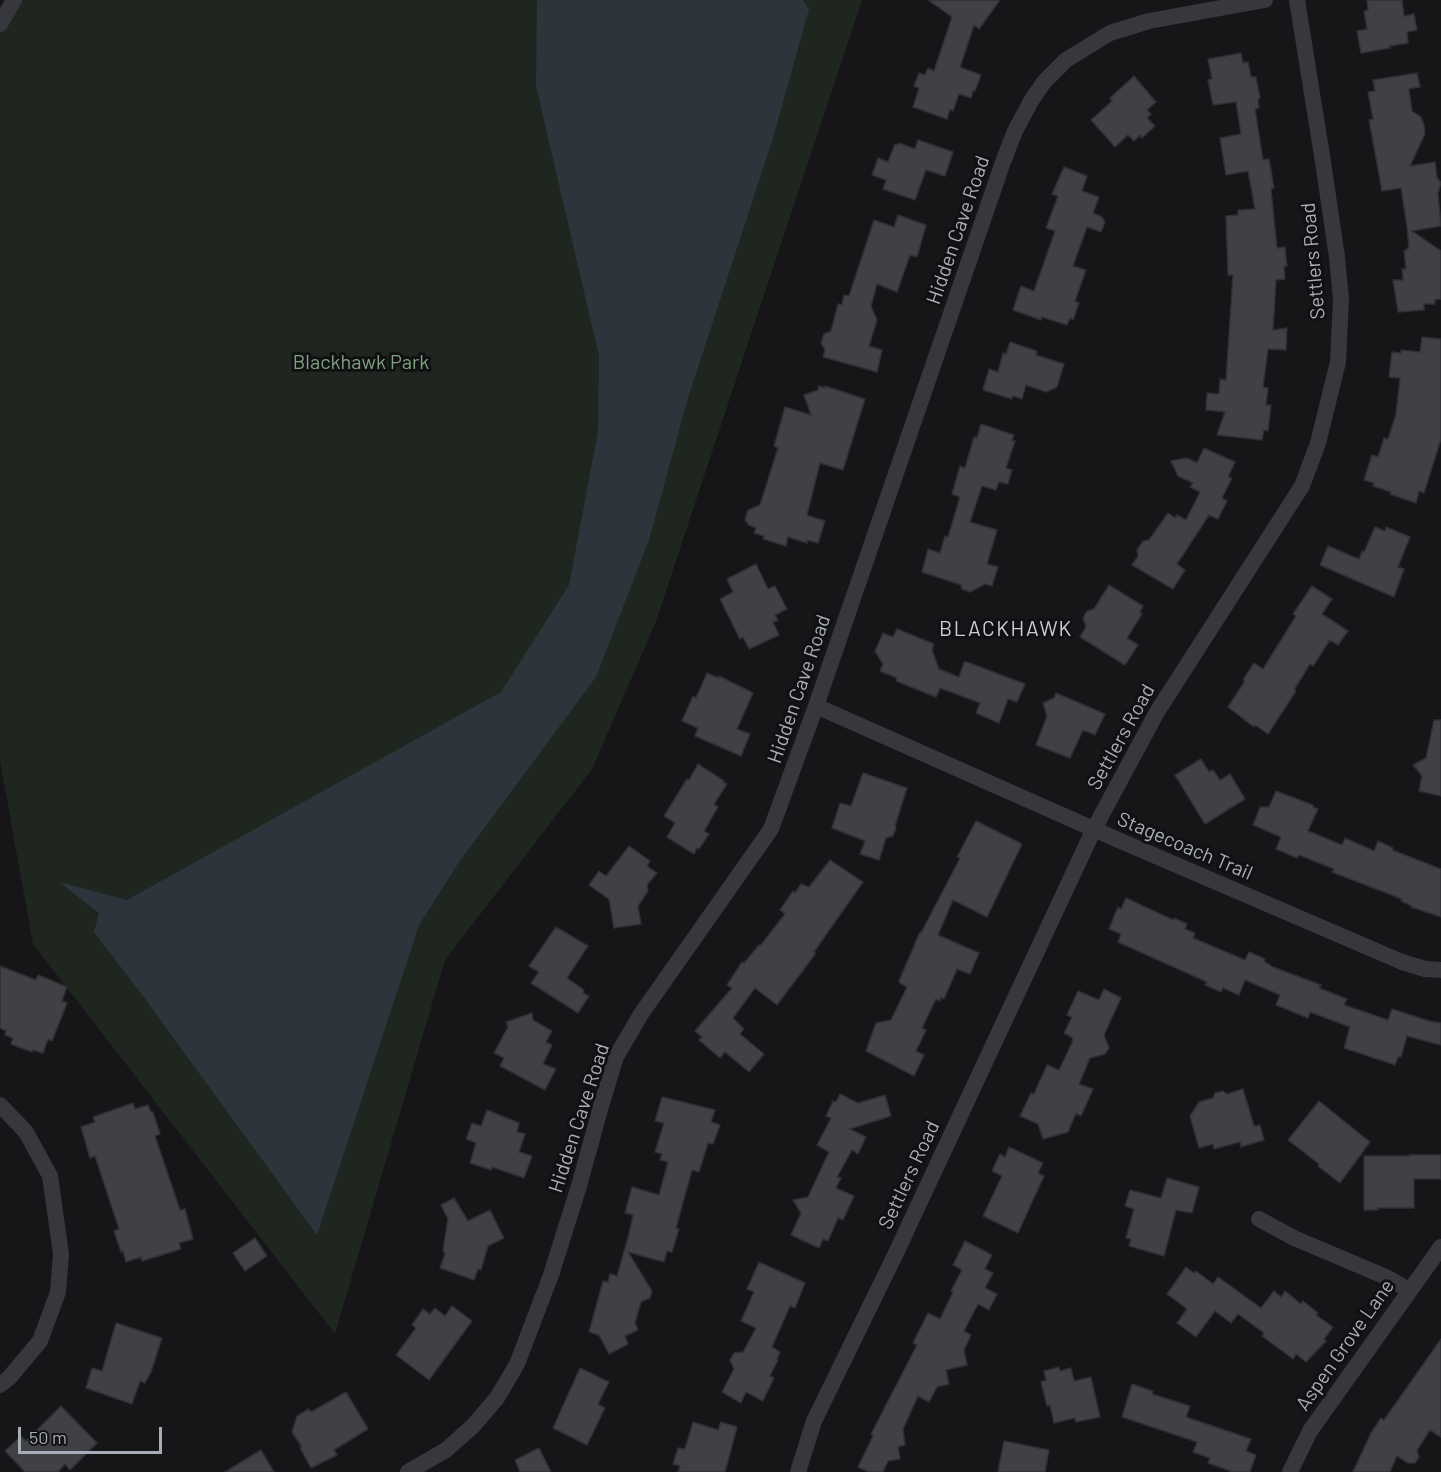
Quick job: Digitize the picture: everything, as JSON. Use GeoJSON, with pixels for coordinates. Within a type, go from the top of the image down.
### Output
{"type":"FeatureCollection","features":[{"type":"Feature","properties":{"kind":"street"},"geometry":{"type":"LineString","coordinates":[[0,24],[14,0]]}},
{"type":"Feature","properties":{"kind":"street","name":"Hidden Cave Road"},"geometry":{"type":"LineString","coordinates":[[418,1470],[474,1426],[497,1398],[517,1364],[550,1275],[579,1186],[616,1057],[640,1014],[771,829],[816,706],[1003,162],[1030,101],[1044,82],[1066,60],[1110,33],[1149,21],[1264,0]]}},
{"type":"Feature","properties":{"kind":"street","name":"Settlers Road"},"geometry":{"type":"LineString","coordinates":[[798,1472],[814,1421],[896,1253],[1094,829],[1157,712],[1302,486],[1318,443],[1338,362],[1341,299],[1337,257],[1297,0]]}},
{"type":"Feature","properties":{"kind":"street","name":"Stagecoach Trail"},"geometry":{"type":"LineString","coordinates":[[816,706],[1402,962],[1425,969],[1441,970]]}},
{"type":"Feature","properties":{"kind":"street"},"geometry":{"type":"LineString","coordinates":[[0,1106],[26,1132],[50,1176],[61,1254],[58,1292],[40,1341],[9,1378],[0,1385]]}},
{"type":"Feature","properties":{"kind":"street"},"geometry":{"type":"LineString","coordinates":[[1259,1219],[1294,1238],[1386,1276],[1409,1290]]}},
{"type":"Feature","properties":{"kind":"street","name":"Aspen Grove Lane"},"geometry":{"type":"LineString","coordinates":[[1290,1472],[1310,1431],[1441,1247]]}},
{"type":"Feature","properties":{"kind":"green space","name":"Blackhawk Park"},"geometry":{"type":"Polygon","coordinates":[[[14,0],[862,0],[655,624],[592,769],[445,960],[335,1334],[33,944],[0,761],[0,24],[14,0]]]}},
{"type":"Feature","properties":{"kind":"shaded area"},"geometry":{"type":"Polygon","coordinates":[[[537,0],[803,0],[809,9],[773,138],[687,401],[649,540],[596,677],[459,862],[419,925],[317,1235],[94,932],[99,913],[59,882],[127,900],[501,692],[569,585],[598,432],[599,356],[536,86],[537,0]]]}},
{"type":"Feature","properties":{"kind":"building"},"geometry":{"type":"Polygon","coordinates":[[[928,0],[1000,0],[979,29],[974,25],[960,67],[981,75],[975,91],[971,98],[959,94],[953,111],[950,109],[947,119],[913,107],[919,88],[914,86],[919,73],[925,75],[928,68],[934,71],[952,17],[928,0]]]}},
{"type":"Feature","properties":{"kind":"building"},"geometry":{"type":"Polygon","coordinates":[[[1367,0],[1402,0],[1404,16],[1414,14],[1417,30],[1407,32],[1408,43],[1361,53],[1357,31],[1367,29],[1364,11],[1368,10],[1367,0]]]}},
{"type":"Feature","properties":{"kind":"building"},"geometry":{"type":"Polygon","coordinates":[[[1241,53],[1243,63],[1248,62],[1251,77],[1256,77],[1260,98],[1258,99],[1259,108],[1255,109],[1263,160],[1269,159],[1274,188],[1271,189],[1277,248],[1285,247],[1287,266],[1284,266],[1285,279],[1276,280],[1273,330],[1287,328],[1286,350],[1268,349],[1263,387],[1268,388],[1266,405],[1271,405],[1268,431],[1264,430],[1262,440],[1217,435],[1225,412],[1206,410],[1207,393],[1219,394],[1220,379],[1226,380],[1233,275],[1228,275],[1226,216],[1238,215],[1238,210],[1255,209],[1248,171],[1226,175],[1220,138],[1241,134],[1236,102],[1213,105],[1208,80],[1212,79],[1208,59],[1241,53]]]}},
{"type":"Feature","properties":{"kind":"building"},"geometry":{"type":"Polygon","coordinates":[[[1417,73],[1420,87],[1409,89],[1412,111],[1421,117],[1425,134],[1410,166],[1435,162],[1437,177],[1441,183],[1438,193],[1441,226],[1412,231],[1441,251],[1441,299],[1435,300],[1435,304],[1424,304],[1424,310],[1398,312],[1393,280],[1403,280],[1402,269],[1406,269],[1404,251],[1409,248],[1407,227],[1401,188],[1382,191],[1369,120],[1373,119],[1368,92],[1375,91],[1373,80],[1417,73]]]}},
{"type":"Feature","properties":{"kind":"building"},"geometry":{"type":"Polygon","coordinates":[[[1134,76],[1156,102],[1147,110],[1151,114],[1147,118],[1155,126],[1142,138],[1140,135],[1134,141],[1128,135],[1115,147],[1091,120],[1134,76]]]}},
{"type":"Feature","properties":{"kind":"building"},"geometry":{"type":"Polygon","coordinates":[[[918,140],[953,152],[945,176],[926,170],[915,200],[883,189],[886,180],[872,175],[878,158],[888,162],[895,144],[899,143],[915,149],[918,140]]]}},
{"type":"Feature","properties":{"kind":"building"},"geometry":{"type":"Polygon","coordinates":[[[1064,167],[1087,176],[1082,191],[1099,197],[1093,213],[1102,217],[1105,222],[1101,232],[1087,227],[1073,266],[1086,270],[1075,301],[1079,303],[1073,320],[1070,318],[1067,325],[1042,317],[1041,320],[1013,310],[1021,286],[1034,291],[1055,231],[1046,228],[1058,196],[1052,194],[1064,167]]]}},
{"type":"Feature","properties":{"kind":"building"},"geometry":{"type":"Polygon","coordinates":[[[898,215],[926,225],[917,257],[910,255],[897,292],[877,284],[871,306],[877,320],[869,346],[882,350],[877,372],[823,357],[825,350],[821,343],[824,334],[831,331],[838,304],[842,305],[844,295],[849,296],[874,220],[894,227],[898,215]]]}},
{"type":"Feature","properties":{"kind":"building"},"geometry":{"type":"Polygon","coordinates":[[[1422,337],[1441,339],[1441,439],[1424,493],[1419,491],[1416,503],[1390,494],[1391,492],[1373,486],[1374,483],[1364,480],[1372,455],[1378,457],[1384,438],[1388,439],[1396,414],[1400,378],[1389,377],[1392,352],[1401,353],[1401,350],[1420,352],[1422,337]]]}},
{"type":"Feature","properties":{"kind":"building"},"geometry":{"type":"Polygon","coordinates":[[[1010,342],[1037,351],[1036,355],[1064,364],[1057,387],[1046,392],[1026,385],[1022,399],[1013,396],[1012,399],[983,390],[989,369],[998,372],[1003,353],[1006,354],[1010,342]]]}},
{"type":"Feature","properties":{"kind":"building"},"geometry":{"type":"Polygon","coordinates":[[[819,386],[865,399],[843,470],[820,463],[807,515],[825,521],[818,543],[807,540],[807,543],[788,537],[786,546],[763,539],[764,536],[754,533],[756,528],[745,520],[748,510],[760,505],[778,448],[774,446],[785,407],[811,415],[804,395],[818,390],[819,386]]]}},
{"type":"Feature","properties":{"kind":"building"},"geometry":{"type":"Polygon","coordinates":[[[981,424],[1014,435],[1012,441],[1015,441],[1006,468],[1012,470],[1008,484],[999,482],[996,490],[982,486],[970,522],[997,530],[987,564],[998,567],[992,586],[985,584],[970,592],[962,589],[961,585],[922,572],[928,549],[940,553],[945,536],[948,537],[960,497],[952,494],[960,466],[965,468],[974,437],[977,438],[981,424]]]}},
{"type":"Feature","properties":{"kind":"building"},"geometry":{"type":"Polygon","coordinates":[[[1204,448],[1235,462],[1228,477],[1232,478],[1222,498],[1227,501],[1218,519],[1209,515],[1177,564],[1185,570],[1173,589],[1132,565],[1143,541],[1149,540],[1168,513],[1175,518],[1177,515],[1186,520],[1200,492],[1190,487],[1193,483],[1178,476],[1171,461],[1187,458],[1197,463],[1204,448]]]}},
{"type":"Feature","properties":{"kind":"building"},"geometry":{"type":"Polygon","coordinates":[[[1375,527],[1385,531],[1386,527],[1410,537],[1398,567],[1404,569],[1394,597],[1320,565],[1328,546],[1359,559],[1375,527]]]}},
{"type":"Feature","properties":{"kind":"building"},"geometry":{"type":"Polygon","coordinates":[[[756,564],[768,589],[775,586],[787,609],[775,615],[778,620],[773,622],[779,635],[749,649],[743,637],[740,639],[720,599],[733,592],[727,579],[756,564]]]}},
{"type":"Feature","properties":{"kind":"building"},"geometry":{"type":"Polygon","coordinates":[[[1109,585],[1143,606],[1140,612],[1142,614],[1127,638],[1138,645],[1125,665],[1080,637],[1086,627],[1083,618],[1087,611],[1094,609],[1109,585]]]}},
{"type":"Feature","properties":{"kind":"building"},"geometry":{"type":"Polygon","coordinates":[[[1312,586],[1332,599],[1322,614],[1348,631],[1338,645],[1330,640],[1313,666],[1310,664],[1294,690],[1296,691],[1268,734],[1255,725],[1254,727],[1228,707],[1254,663],[1263,669],[1296,616],[1293,614],[1312,586]]]}},
{"type":"Feature","properties":{"kind":"building"},"geometry":{"type":"Polygon","coordinates":[[[897,629],[934,644],[932,650],[939,669],[959,677],[964,662],[967,662],[1025,684],[1017,702],[1008,699],[999,723],[976,713],[980,703],[940,688],[936,697],[896,681],[897,678],[880,671],[883,664],[875,651],[883,633],[893,637],[897,629]]]}},
{"type":"Feature","properties":{"kind":"building"},"geometry":{"type":"Polygon","coordinates":[[[707,673],[719,678],[719,676],[753,693],[737,729],[750,734],[741,756],[695,736],[698,728],[682,721],[707,673]]]}},
{"type":"Feature","properties":{"kind":"building"},"geometry":{"type":"Polygon","coordinates":[[[1056,693],[1105,714],[1095,735],[1083,730],[1070,758],[1036,745],[1047,716],[1043,703],[1054,698],[1056,693]]]}},
{"type":"Feature","properties":{"kind":"building"},"geometry":{"type":"Polygon","coordinates":[[[1434,720],[1441,720],[1441,796],[1419,791],[1422,776],[1413,765],[1426,758],[1434,720]]]}},
{"type":"Feature","properties":{"kind":"building"},"geometry":{"type":"Polygon","coordinates":[[[1201,759],[1209,772],[1213,770],[1220,780],[1230,774],[1245,799],[1205,824],[1175,775],[1201,759]]]}},
{"type":"Feature","properties":{"kind":"building"},"geometry":{"type":"Polygon","coordinates":[[[698,764],[727,784],[714,804],[718,807],[704,831],[709,834],[694,854],[667,837],[675,823],[664,816],[698,764]]]}},
{"type":"Feature","properties":{"kind":"building"},"geometry":{"type":"Polygon","coordinates":[[[863,773],[907,788],[893,836],[886,838],[879,860],[860,854],[865,841],[832,828],[840,803],[851,806],[863,773]]]}},
{"type":"Feature","properties":{"kind":"building"},"geometry":{"type":"Polygon","coordinates":[[[1276,791],[1318,809],[1308,831],[1342,845],[1345,838],[1374,851],[1378,841],[1393,848],[1392,850],[1441,869],[1441,917],[1411,907],[1401,901],[1402,899],[1332,872],[1334,869],[1299,855],[1297,858],[1276,849],[1281,837],[1253,825],[1260,807],[1269,807],[1276,791]]]}},
{"type":"Feature","properties":{"kind":"building"},"geometry":{"type":"Polygon","coordinates":[[[976,821],[1022,844],[987,917],[953,900],[938,935],[979,953],[970,974],[957,969],[944,999],[941,997],[940,1001],[936,999],[922,1028],[926,1030],[916,1051],[924,1055],[914,1076],[866,1051],[876,1023],[891,1020],[907,987],[899,981],[920,932],[960,858],[957,857],[976,821]]]}},
{"type":"Feature","properties":{"kind":"building"},"geometry":{"type":"Polygon","coordinates":[[[629,846],[650,861],[647,866],[657,873],[647,885],[648,891],[638,906],[641,924],[614,928],[609,899],[589,885],[599,871],[606,876],[629,846]]]}},
{"type":"Feature","properties":{"kind":"building"},"geometry":{"type":"Polygon","coordinates":[[[830,860],[863,882],[814,952],[816,953],[777,1005],[755,988],[733,1018],[744,1029],[740,1034],[764,1054],[749,1072],[725,1052],[720,1058],[699,1040],[702,1037],[695,1031],[732,988],[727,985],[742,962],[744,963],[760,946],[785,914],[780,910],[793,891],[795,893],[801,884],[809,887],[830,860]]]}},
{"type":"Feature","properties":{"kind":"building"},"geometry":{"type":"Polygon","coordinates":[[[1126,898],[1173,920],[1174,918],[1187,924],[1185,929],[1195,933],[1193,938],[1245,960],[1249,952],[1265,959],[1264,961],[1273,967],[1321,985],[1319,988],[1347,999],[1344,1005],[1388,1020],[1392,1009],[1441,1023],[1441,1045],[1407,1036],[1401,1057],[1398,1057],[1395,1065],[1344,1048],[1350,1027],[1310,1012],[1308,1018],[1276,1005],[1280,995],[1245,980],[1239,995],[1223,988],[1221,992],[1205,985],[1207,982],[1118,942],[1121,934],[1109,929],[1118,907],[1121,909],[1126,898]]]}},
{"type":"Feature","properties":{"kind":"building"},"geometry":{"type":"Polygon","coordinates":[[[556,927],[588,946],[567,978],[589,996],[578,1013],[531,983],[539,972],[529,966],[556,927]]]}},
{"type":"Feature","properties":{"kind":"building"},"geometry":{"type":"Polygon","coordinates":[[[0,966],[36,980],[38,975],[67,987],[62,1001],[67,1003],[52,1041],[48,1039],[43,1053],[33,1050],[32,1052],[11,1044],[13,1038],[5,1035],[6,1031],[0,1028],[0,966]]]}},
{"type":"Feature","properties":{"kind":"building"},"geometry":{"type":"Polygon","coordinates":[[[1104,989],[1121,998],[1104,1035],[1109,1048],[1105,1054],[1090,1058],[1079,1084],[1093,1089],[1081,1116],[1076,1113],[1068,1132],[1043,1139],[1038,1124],[1020,1116],[1031,1093],[1034,1094],[1047,1065],[1059,1070],[1072,1043],[1073,1038],[1064,1033],[1072,1017],[1067,1015],[1078,991],[1099,1000],[1104,989]]]}},
{"type":"Feature","properties":{"kind":"building"},"geometry":{"type":"Polygon","coordinates":[[[532,1013],[533,1020],[552,1031],[546,1042],[552,1045],[543,1064],[556,1069],[545,1090],[500,1066],[504,1058],[494,1053],[508,1027],[506,1022],[532,1013]]]}},
{"type":"Feature","properties":{"kind":"building"},"geometry":{"type":"Polygon","coordinates":[[[1243,1089],[1254,1126],[1260,1125],[1264,1140],[1241,1147],[1240,1142],[1214,1149],[1213,1144],[1199,1148],[1190,1116],[1199,1102],[1213,1098],[1215,1093],[1223,1091],[1227,1094],[1243,1089]]]}},
{"type":"Feature","properties":{"kind":"building"},"geometry":{"type":"Polygon","coordinates":[[[840,1094],[858,1103],[885,1095],[891,1116],[850,1129],[866,1137],[858,1154],[852,1150],[837,1177],[841,1178],[836,1188],[854,1196],[843,1220],[838,1218],[828,1241],[823,1239],[819,1248],[791,1235],[801,1213],[793,1200],[808,1197],[829,1152],[817,1145],[831,1118],[826,1116],[833,1101],[836,1102],[840,1094]]]}},
{"type":"Feature","properties":{"kind":"building"},"geometry":{"type":"Polygon","coordinates":[[[662,1097],[715,1110],[711,1122],[720,1125],[713,1144],[708,1143],[699,1172],[692,1170],[676,1228],[679,1229],[672,1252],[667,1251],[664,1262],[628,1252],[652,1291],[650,1298],[641,1302],[635,1323],[638,1330],[625,1336],[628,1344],[609,1354],[599,1335],[589,1332],[603,1281],[608,1282],[610,1274],[617,1276],[633,1215],[625,1213],[632,1187],[659,1195],[668,1162],[660,1160],[662,1154],[655,1152],[664,1123],[655,1121],[662,1097]]]}},
{"type":"Feature","properties":{"kind":"building"},"geometry":{"type":"Polygon","coordinates":[[[1319,1101],[1370,1142],[1340,1183],[1288,1140],[1319,1101]]]}},
{"type":"Feature","properties":{"kind":"building"},"geometry":{"type":"Polygon","coordinates":[[[133,1103],[135,1109],[148,1105],[153,1112],[160,1134],[155,1136],[180,1210],[185,1209],[193,1239],[179,1243],[181,1249],[142,1261],[141,1257],[126,1262],[114,1231],[119,1229],[95,1156],[90,1158],[81,1127],[95,1122],[93,1117],[133,1103]]]}},
{"type":"Feature","properties":{"kind":"building"},"geometry":{"type":"Polygon","coordinates":[[[487,1110],[519,1123],[517,1132],[525,1134],[519,1152],[532,1156],[524,1178],[492,1167],[491,1170],[470,1163],[476,1143],[466,1139],[472,1123],[481,1126],[487,1110]]]}},
{"type":"Feature","properties":{"kind":"building"},"geometry":{"type":"Polygon","coordinates":[[[1009,1147],[1043,1163],[1038,1173],[1044,1176],[1018,1233],[983,1216],[1002,1176],[992,1171],[1000,1154],[1005,1157],[1009,1147]]]}},
{"type":"Feature","properties":{"kind":"building"},"geometry":{"type":"Polygon","coordinates":[[[1441,1155],[1441,1179],[1414,1179],[1414,1208],[1364,1210],[1364,1156],[1441,1155]]]}},
{"type":"Feature","properties":{"kind":"building"},"geometry":{"type":"Polygon","coordinates":[[[1167,1178],[1199,1187],[1192,1213],[1176,1210],[1164,1256],[1129,1246],[1131,1239],[1126,1238],[1134,1209],[1125,1206],[1130,1190],[1161,1198],[1167,1178]]]}},
{"type":"Feature","properties":{"kind":"building"},"geometry":{"type":"Polygon","coordinates":[[[454,1198],[468,1221],[490,1210],[504,1238],[488,1246],[481,1270],[478,1269],[474,1280],[440,1268],[445,1254],[443,1250],[448,1219],[441,1205],[454,1198]]]}},
{"type":"Feature","properties":{"kind":"building"},"geometry":{"type":"Polygon","coordinates":[[[255,1238],[267,1256],[245,1271],[233,1253],[255,1238]]]}},
{"type":"Feature","properties":{"kind":"building"},"geometry":{"type":"Polygon","coordinates":[[[965,1241],[992,1255],[985,1269],[993,1273],[985,1288],[997,1294],[989,1310],[978,1304],[964,1331],[971,1335],[964,1350],[967,1365],[946,1370],[949,1384],[937,1387],[929,1402],[918,1396],[903,1429],[905,1445],[898,1447],[900,1459],[888,1461],[883,1472],[869,1472],[858,1467],[873,1436],[871,1434],[917,1345],[913,1343],[928,1313],[940,1319],[962,1270],[953,1265],[965,1241]]]}},
{"type":"Feature","properties":{"kind":"building"},"geometry":{"type":"Polygon","coordinates":[[[759,1262],[805,1283],[795,1308],[790,1306],[772,1347],[780,1352],[770,1376],[774,1378],[763,1401],[746,1392],[741,1403],[722,1392],[734,1369],[730,1360],[734,1353],[743,1352],[756,1328],[741,1321],[754,1292],[747,1289],[759,1262]]]}},
{"type":"Feature","properties":{"kind":"building"},"geometry":{"type":"Polygon","coordinates":[[[1186,1267],[1194,1273],[1196,1271],[1213,1284],[1218,1277],[1261,1308],[1274,1291],[1281,1297],[1285,1291],[1301,1304],[1303,1301],[1318,1313],[1316,1315],[1333,1327],[1324,1339],[1326,1341],[1306,1362],[1296,1354],[1293,1359],[1262,1336],[1264,1333],[1238,1314],[1231,1323],[1215,1311],[1196,1337],[1177,1323],[1187,1309],[1167,1294],[1186,1267]]]}},
{"type":"Feature","properties":{"kind":"building"},"geometry":{"type":"Polygon","coordinates":[[[452,1306],[472,1321],[429,1380],[396,1355],[416,1328],[412,1325],[423,1309],[430,1314],[435,1308],[445,1316],[452,1306]]]}},
{"type":"Feature","properties":{"kind":"building"},"geometry":{"type":"Polygon","coordinates":[[[116,1323],[162,1338],[151,1372],[145,1383],[140,1381],[132,1404],[86,1388],[92,1368],[102,1371],[116,1323]]]}},
{"type":"Feature","properties":{"kind":"building"},"geometry":{"type":"Polygon","coordinates":[[[1441,1339],[1441,1437],[1430,1430],[1417,1450],[1419,1457],[1415,1463],[1408,1463],[1397,1456],[1390,1472],[1353,1472],[1371,1433],[1381,1418],[1384,1420],[1441,1339]]]}},
{"type":"Feature","properties":{"kind":"building"},"geometry":{"type":"Polygon","coordinates":[[[1059,1367],[1060,1371],[1071,1368],[1074,1381],[1091,1377],[1100,1417],[1076,1422],[1075,1418],[1054,1423],[1041,1382],[1046,1380],[1044,1371],[1059,1367]]]}},
{"type":"Feature","properties":{"kind":"building"},"geometry":{"type":"Polygon","coordinates":[[[580,1368],[609,1382],[598,1404],[605,1408],[587,1445],[553,1428],[580,1368]]]}},
{"type":"Feature","properties":{"kind":"building"},"geometry":{"type":"Polygon","coordinates":[[[1132,1384],[1153,1391],[1152,1394],[1190,1406],[1186,1417],[1251,1439],[1246,1451],[1256,1455],[1250,1472],[1233,1472],[1208,1463],[1210,1458],[1193,1452],[1197,1442],[1122,1417],[1132,1384]]]}},
{"type":"Feature","properties":{"kind":"building"},"geometry":{"type":"Polygon","coordinates":[[[346,1392],[368,1429],[334,1450],[337,1455],[311,1468],[300,1448],[302,1447],[292,1432],[297,1416],[309,1409],[311,1412],[346,1392]]]}},
{"type":"Feature","properties":{"kind":"building"},"geometry":{"type":"Polygon","coordinates":[[[61,1406],[97,1443],[70,1470],[65,1464],[58,1472],[25,1472],[5,1451],[21,1436],[26,1441],[61,1406]]]}},
{"type":"Feature","properties":{"kind":"building"},"geometry":{"type":"Polygon","coordinates":[[[693,1422],[718,1430],[721,1422],[737,1427],[725,1472],[678,1472],[680,1466],[673,1464],[678,1448],[685,1449],[693,1422]]]}},
{"type":"Feature","properties":{"kind":"building"},"geometry":{"type":"Polygon","coordinates":[[[1004,1441],[1049,1450],[1045,1472],[998,1472],[1004,1441]]]}},
{"type":"Feature","properties":{"kind":"building"},"geometry":{"type":"Polygon","coordinates":[[[539,1448],[551,1472],[520,1472],[515,1460],[539,1448]]]}},
{"type":"Feature","properties":{"kind":"building"},"geometry":{"type":"Polygon","coordinates":[[[261,1450],[274,1472],[225,1472],[261,1450]]]}},
{"type":"Feature","properties":{"kind":"district","name":"BLACKHAWK"},"geometry":{"type":"Point","coordinates":[1006,629]}}]}
